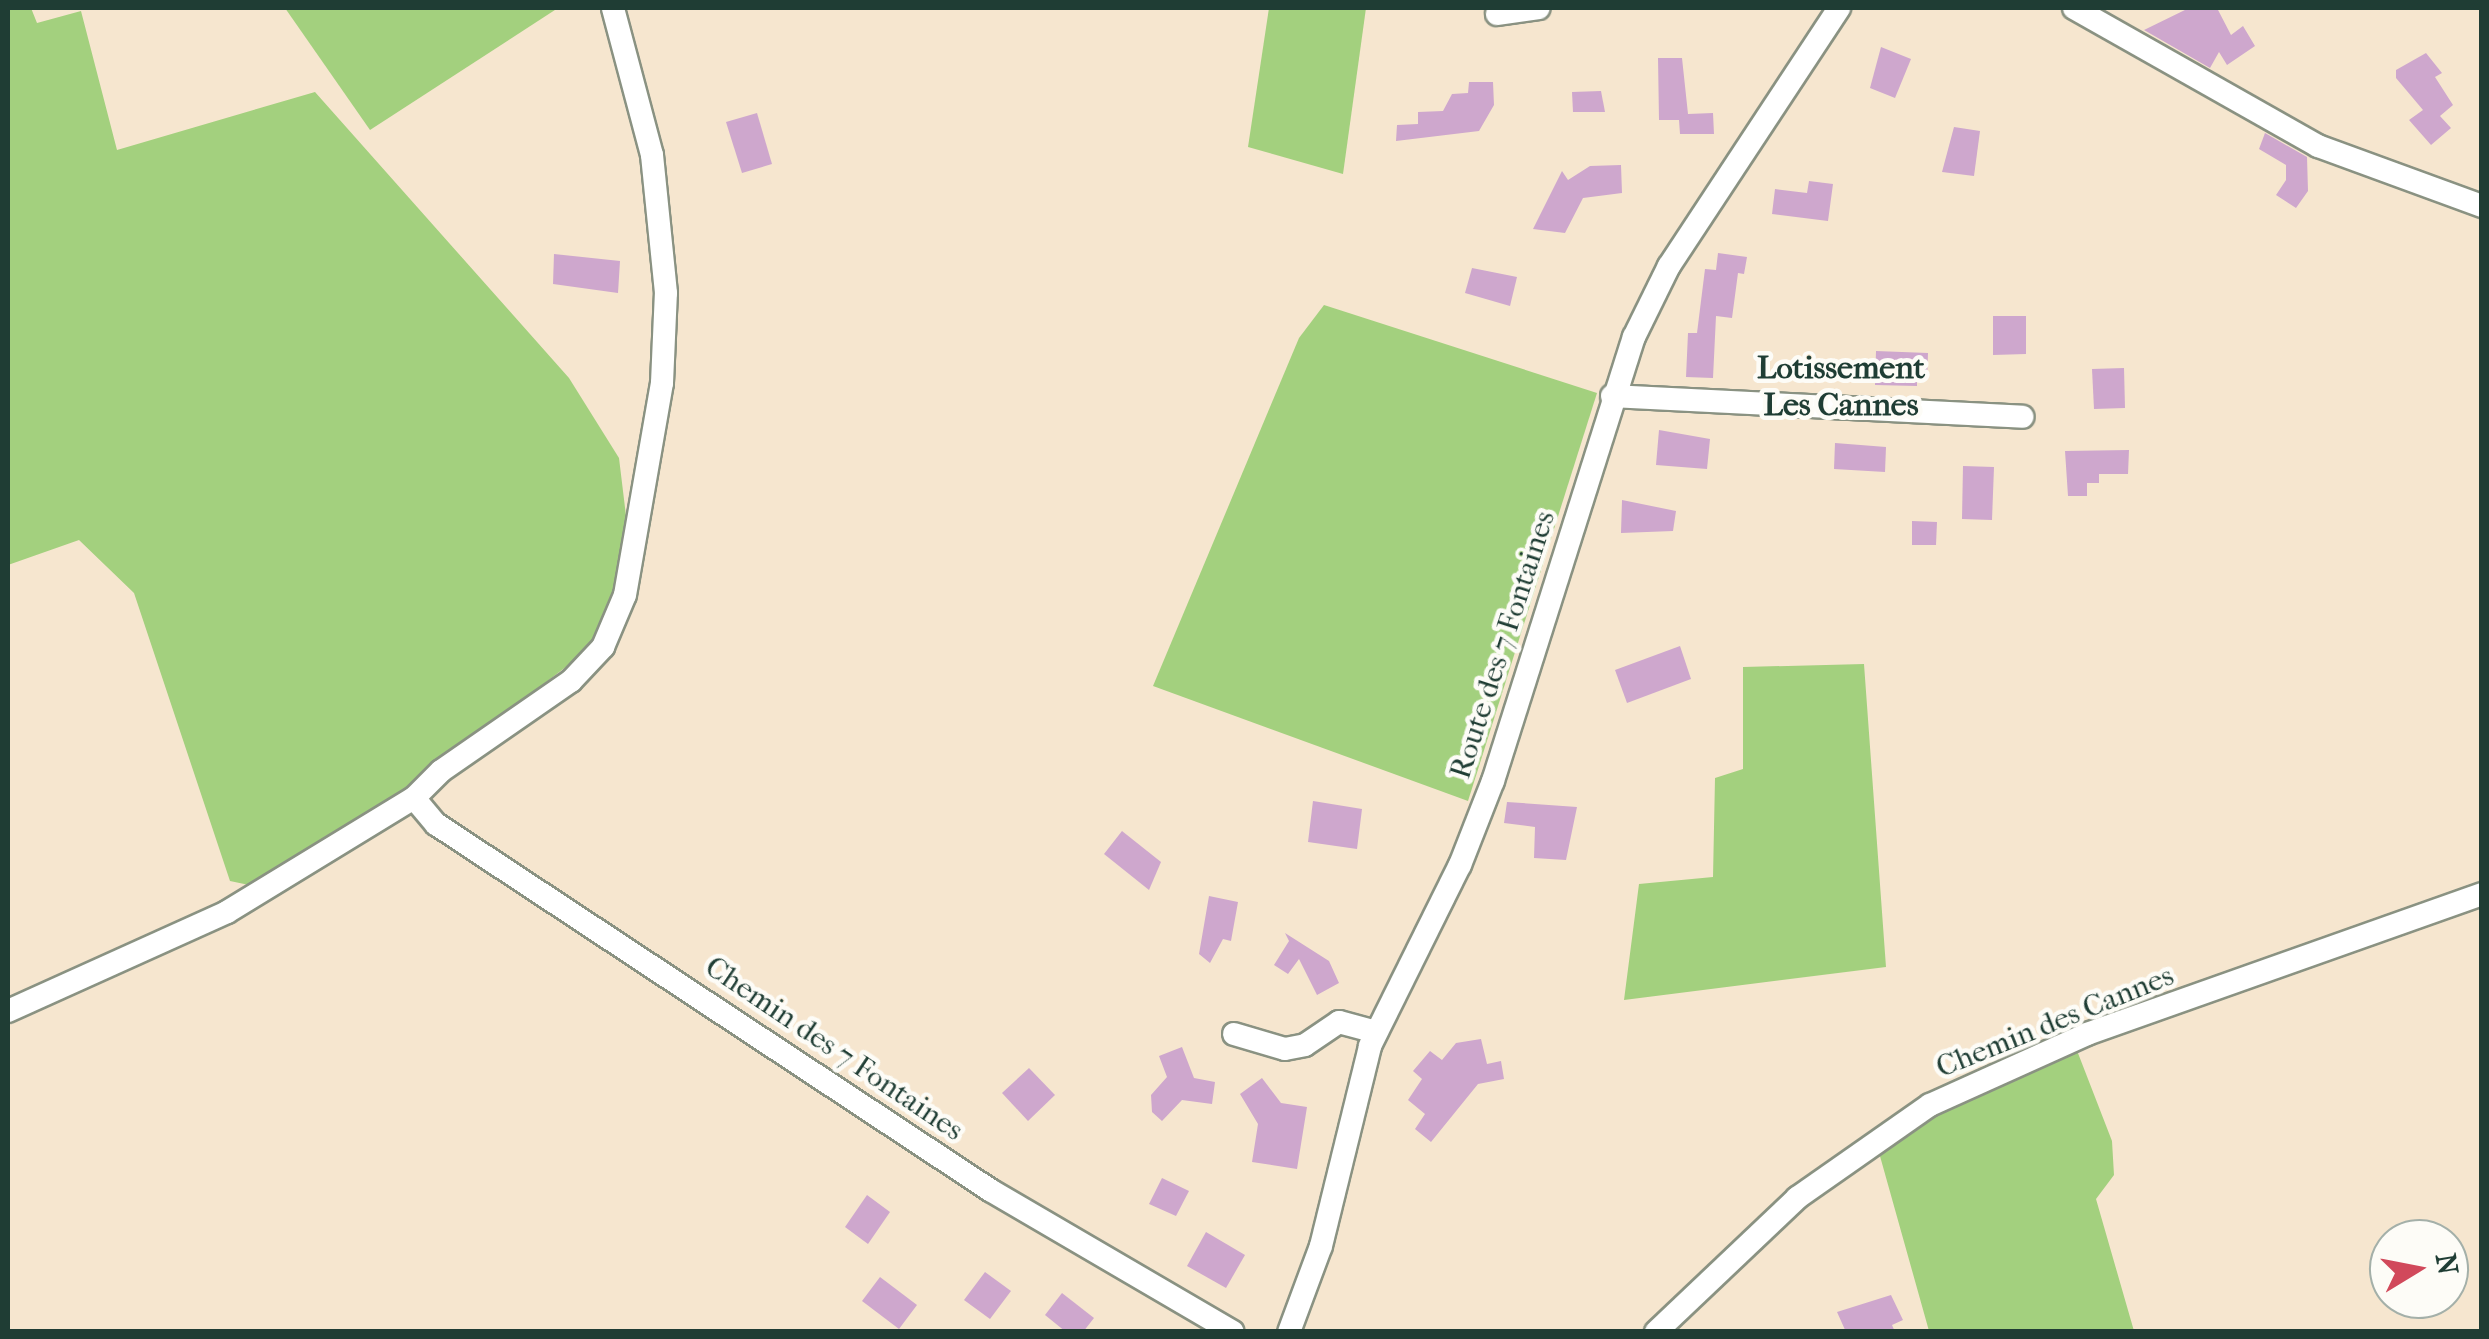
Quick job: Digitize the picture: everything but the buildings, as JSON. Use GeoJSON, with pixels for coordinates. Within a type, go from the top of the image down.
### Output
{"type":"FeatureCollection","features":[{"type":"Feature","properties":{"kind":"street"},"geometry":{"type":"LineString","coordinates":[[8,1011],[227,912],[414,798],[441,771],[592,661],[626,595],[637,500],[662,384],[666,293],[652,156],[613,8]]}},
{"type":"Feature","properties":{"kind":"street"},"geometry":{"type":"LineString","coordinates":[[1498,14],[1539,8]]}},
{"type":"Feature","properties":{"kind":"street","name":"Route des 7 Fontaines"},"geometry":{"type":"LineString","coordinates":[[1289,1332],[1322,1246],[1376,1032],[1460,865],[1493,780],[1612,396],[1669,266],[1839,8]]}},
{"type":"Feature","properties":{"kind":"street"},"geometry":{"type":"LineString","coordinates":[[2074,8],[2318,146],[2482,206]]}},
{"type":"Feature","properties":{"kind":"street"},"geometry":{"type":"LineString","coordinates":[[1612,396],[2022,417]]}},
{"type":"Feature","properties":{"kind":"street","name":"Chemin des 7 Fontaines"},"geometry":{"type":"LineString","coordinates":[[414,798],[436,824],[990,1190],[1233,1332]]}},
{"type":"Feature","properties":{"kind":"street","name":"Chemin des Cannes"},"geometry":{"type":"LineString","coordinates":[[1656,1332],[1798,1198],[1930,1106],[2088,1034],[2482,894]]}},
{"type":"Feature","properties":{"kind":"street"},"geometry":{"type":"LineString","coordinates":[[1234,1034],[1284,1050],[1306,1045],[1339,1022],[1376,1032]]}},
{"type":"Feature","properties":{"kind":"green space"},"geometry":{"type":"Polygon","coordinates":[[[8,8],[31,8],[37,23],[81,11],[117,150],[315,92],[569,378],[619,458],[627,524],[614,598],[588,650],[412,785],[249,885],[230,881],[134,593],[79,540],[8,565],[8,8]]]}},
{"type":"Feature","properties":{"kind":"green space"},"geometry":{"type":"Polygon","coordinates":[[[285,8],[558,8],[370,130],[285,8]]]}},
{"type":"Feature","properties":{"kind":"green space"},"geometry":{"type":"Polygon","coordinates":[[[1269,8],[1366,8],[1343,174],[1248,147],[1269,8]]]}},
{"type":"Feature","properties":{"kind":"green space"},"geometry":{"type":"Polygon","coordinates":[[[1324,305],[1597,393],[1468,801],[1153,686],[1299,338],[1324,305]]]}},
{"type":"Feature","properties":{"kind":"green space"},"geometry":{"type":"Polygon","coordinates":[[[1864,664],[1886,967],[1624,1000],[1639,884],[1713,877],[1715,778],[1743,769],[1743,667],[1864,664]]]}},
{"type":"Feature","properties":{"kind":"green space"},"geometry":{"type":"Polygon","coordinates":[[[2076,1048],[2112,1141],[2114,1175],[2096,1199],[2134,1331],[1929,1331],[1878,1149],[1933,1110],[2076,1048]]]}},
{"type":"Feature","properties":{"kind":"district","name":"Lotissement Les Cannes"},"geometry":{"type":"Point","coordinates":[1841,388]}}]}
